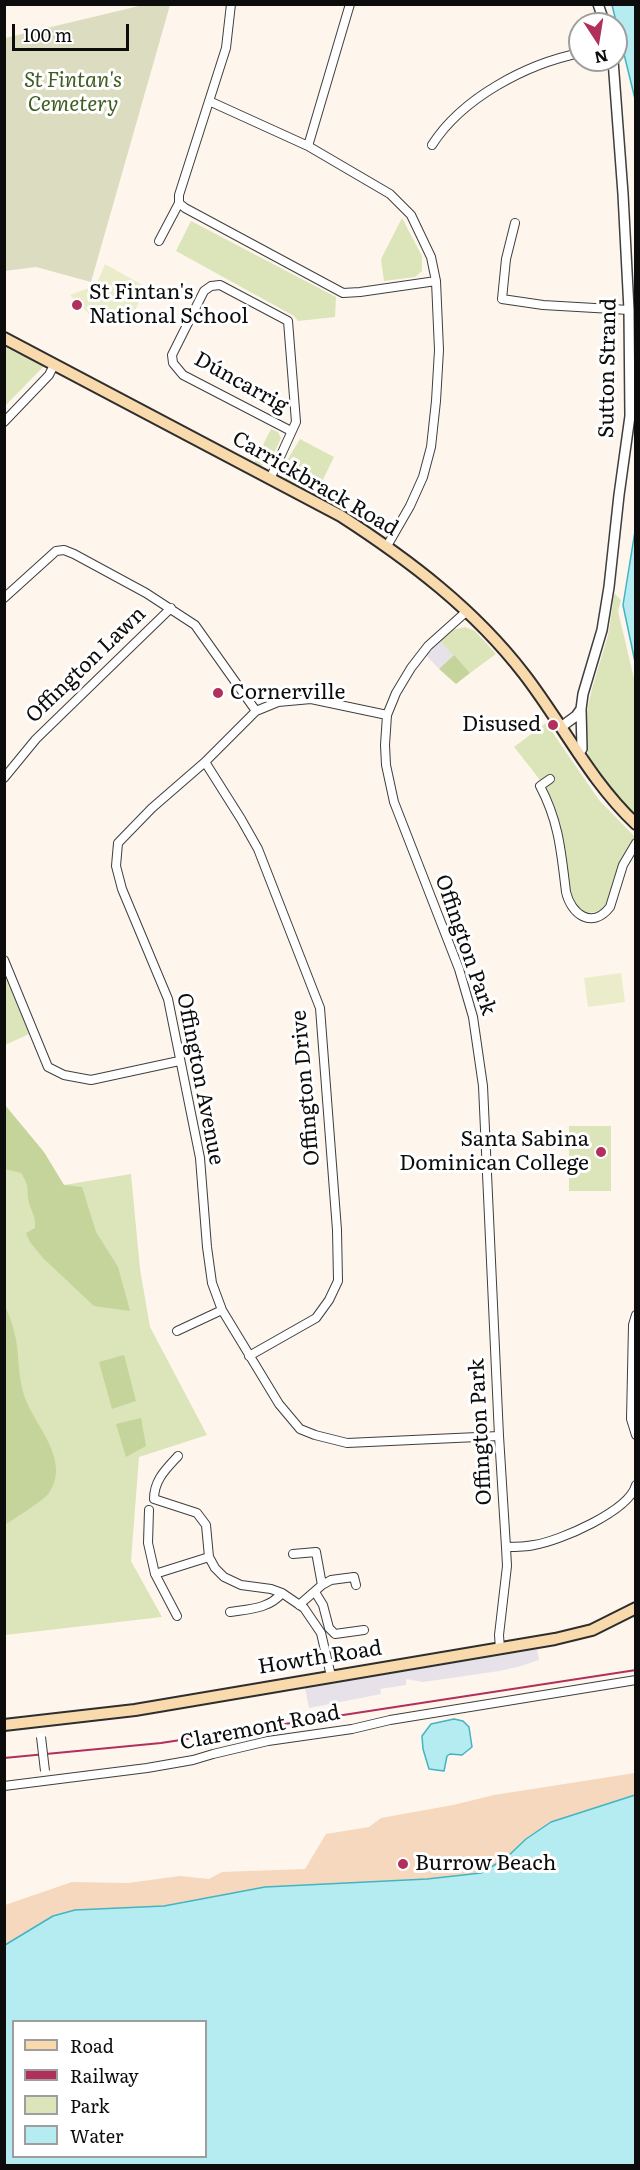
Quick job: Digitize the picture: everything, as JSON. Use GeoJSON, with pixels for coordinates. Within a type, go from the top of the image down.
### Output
{"type":"FeatureCollection","features":[{"type":"Feature","properties":{"kind":"main road","name":"Carrickbrack Road"},"geometry":{"type":"LineString","coordinates":[[4,338],[341,516],[429,577],[467,610],[523,673],[614,802],[636,824]]}},
{"type":"Feature","properties":{"kind":"main road","name":"Howth Road"},"geometry":{"type":"LineString","coordinates":[[4,1725],[135,1710],[555,1639],[592,1630],[636,1608]]}},
{"type":"Feature","properties":{"kind":"street"},"geometry":{"type":"LineString","coordinates":[[159,241],[179,203],[179,195],[226,48],[231,4]]}},
{"type":"Feature","properties":{"kind":"street"},"geometry":{"type":"LineString","coordinates":[[308,146],[350,4]]}},
{"type":"Feature","properties":{"kind":"street"},"geometry":{"type":"LineString","coordinates":[[432,146],[443,128],[456,116],[503,81],[556,58],[568,56]]}},
{"type":"Feature","properties":{"kind":"street","name":"Sutton Strand"},"geometry":{"type":"LineString","coordinates":[[578,753],[582,749],[583,694],[602,630],[609,587],[630,416],[629,310],[623,194],[613,72]]}},
{"type":"Feature","properties":{"kind":"street"},"geometry":{"type":"LineString","coordinates":[[209,101],[308,146],[390,194],[411,215],[431,257],[436,281],[439,350],[431,447],[423,477],[410,506],[387,546]]}},
{"type":"Feature","properties":{"kind":"street"},"geometry":{"type":"LineString","coordinates":[[179,203],[343,293],[436,281]]}},
{"type":"Feature","properties":{"kind":"street"},"geometry":{"type":"LineString","coordinates":[[515,223],[506,259],[502,299],[543,305],[629,310]]}},
{"type":"Feature","properties":{"kind":"street","name":"Dúncarrig"},"geometry":{"type":"LineString","coordinates":[[270,479],[296,422],[288,321],[220,285],[211,286],[204,291],[172,355],[172,363],[183,375],[291,431]]}},
{"type":"Feature","properties":{"kind":"street"},"geometry":{"type":"LineString","coordinates":[[4,422],[29,397],[54,365]]}},
{"type":"Feature","properties":{"kind":"street"},"geometry":{"type":"LineString","coordinates":[[4,598],[56,551],[64,550],[74,554],[171,608],[195,626],[256,711]]}},
{"type":"Feature","properties":{"kind":"street","name":"Offington Lawn"},"geometry":{"type":"LineString","coordinates":[[4,778],[36,739],[171,608]]}},
{"type":"Feature","properties":{"kind":"street","name":"Offington Park"},"geometry":{"type":"LineString","coordinates":[[467,610],[428,646],[411,668],[387,715],[386,765],[394,802],[459,969],[473,1017],[483,1086],[507,1566],[499,1635],[500,1649]]}},
{"type":"Feature","properties":{"kind":"street","name":"Offington Avenue"},"geometry":{"type":"LineString","coordinates":[[387,715],[311,699],[278,702],[256,711],[118,843],[116,866],[122,889],[168,999],[200,1158],[212,1283],[222,1310],[279,1404],[300,1429],[347,1443],[499,1436]]}},
{"type":"Feature","properties":{"kind":"street"},"geometry":{"type":"LineString","coordinates":[[561,727],[576,716],[581,708]]}},
{"type":"Feature","properties":{"kind":"street","name":"Offington Drive"},"geometry":{"type":"LineString","coordinates":[[205,762],[258,849],[320,1008],[337,1230],[338,1281],[329,1300],[316,1318],[249,1356]]}},
{"type":"Feature","properties":{"kind":"street"},"geometry":{"type":"LineString","coordinates":[[550,779],[540,786],[552,809],[559,837],[566,891],[575,913],[581,917],[591,918],[607,912],[623,865],[636,843]]}},
{"type":"Feature","properties":{"kind":"street"},"geometry":{"type":"LineString","coordinates":[[4,960],[48,1067],[64,1075],[91,1080],[179,1061]]}},
{"type":"Feature","properties":{"kind":"street"},"geometry":{"type":"LineString","coordinates":[[177,1331],[222,1310]]}},
{"type":"Feature","properties":{"kind":"street"},"geometry":{"type":"LineString","coordinates":[[636,1316],[633,1325],[631,1419],[636,1435]]}},
{"type":"Feature","properties":{"kind":"street"},"geometry":{"type":"LineString","coordinates":[[178,1456],[162,1472],[154,1491],[154,1499],[197,1513],[206,1525],[209,1557],[224,1577],[241,1585],[271,1588],[304,1608],[321,1633],[331,1676]]}},
{"type":"Feature","properties":{"kind":"street"},"geometry":{"type":"LineString","coordinates":[[506,1547],[535,1545],[568,1534],[621,1506],[634,1491],[636,1485]]}},
{"type":"Feature","properties":{"kind":"street"},"geometry":{"type":"LineString","coordinates":[[149,1510],[148,1543],[155,1574],[177,1616]]}},
{"type":"Feature","properties":{"kind":"street"},"geometry":{"type":"LineString","coordinates":[[292,1554],[315,1552],[322,1585]]}},
{"type":"Feature","properties":{"kind":"street"},"geometry":{"type":"LineString","coordinates":[[155,1574],[209,1557]]}},
{"type":"Feature","properties":{"kind":"street"},"geometry":{"type":"LineString","coordinates":[[299,1605],[331,1580],[354,1576],[356,1585]]}},
{"type":"Feature","properties":{"kind":"street"},"geometry":{"type":"LineString","coordinates":[[315,1592],[323,1605],[329,1628],[335,1634],[364,1630]]}},
{"type":"Feature","properties":{"kind":"street"},"geometry":{"type":"LineString","coordinates":[[230,1612],[264,1607],[276,1602],[282,1593]]}},
{"type":"Feature","properties":{"kind":"street","name":"Claremont Road"},"geometry":{"type":"LineString","coordinates":[[4,1786],[147,1768],[193,1760],[268,1741],[352,1729],[390,1720],[636,1680]]}},
{"type":"Feature","properties":{"kind":"street"},"geometry":{"type":"LineString","coordinates":[[40,1721],[46,1780]]}},
{"type":"Feature","properties":{"kind":"shaded area"},"geometry":{"type":"Polygon","coordinates":[[[440,641],[454,655],[439,669],[426,655],[440,641]]]}},
{"type":"Feature","properties":{"kind":"shaded area"},"geometry":{"type":"Polygon","coordinates":[[[537,1649],[539,1660],[521,1666],[423,1682],[406,1679],[406,1685],[380,1689],[381,1694],[309,1708],[305,1688],[537,1649]]]}},
{"type":"Feature","properties":{"kind":"green space","name":"St Fintan's Cemetery"},"geometry":{"type":"Polygon","coordinates":[[[143,5],[170,5],[91,282],[36,267],[5,271],[5,38],[143,5]]]}},
{"type":"Feature","properties":{"kind":"green space"},"geometry":{"type":"Polygon","coordinates":[[[402,218],[422,256],[422,271],[415,277],[384,281],[381,259],[402,218]]]}},
{"type":"Feature","properties":{"kind":"green space"},"geometry":{"type":"Polygon","coordinates":[[[191,221],[336,297],[335,317],[298,321],[294,316],[176,251],[191,221]]]}},
{"type":"Feature","properties":{"kind":"green space"},"geometry":{"type":"Polygon","coordinates":[[[105,264],[146,287],[130,321],[116,315],[110,320],[100,310],[92,317],[70,295],[96,285],[105,264]]]}},
{"type":"Feature","properties":{"kind":"green space"},"geometry":{"type":"Polygon","coordinates":[[[5,347],[44,366],[4,406],[5,347]]]}},
{"type":"Feature","properties":{"kind":"green space"},"geometry":{"type":"Polygon","coordinates":[[[271,429],[278,432],[281,438],[270,462],[261,466],[254,463],[271,429]]]}},
{"type":"Feature","properties":{"kind":"green space"},"geometry":{"type":"Polygon","coordinates":[[[300,439],[334,457],[315,496],[286,480],[284,475],[288,459],[300,439]]]}},
{"type":"Feature","properties":{"kind":"green space"},"geometry":{"type":"Polygon","coordinates":[[[614,593],[621,600],[618,611],[635,683],[635,814],[596,770],[589,757],[586,741],[588,710],[608,635],[614,593]]]}},
{"type":"Feature","properties":{"kind":"green space"},"geometry":{"type":"Polygon","coordinates":[[[465,627],[475,631],[496,654],[470,673],[440,641],[452,630],[465,627]]]}},
{"type":"Feature","properties":{"kind":"green space"},"geometry":{"type":"Polygon","coordinates":[[[454,655],[470,673],[456,684],[439,669],[454,655]]]}},
{"type":"Feature","properties":{"kind":"green space"},"geometry":{"type":"Polygon","coordinates":[[[546,723],[599,800],[635,837],[622,860],[610,897],[602,911],[583,911],[572,899],[566,878],[561,830],[556,810],[541,782],[514,747],[546,723]]]}},
{"type":"Feature","properties":{"kind":"green space"},"geometry":{"type":"Polygon","coordinates":[[[5,973],[29,1034],[4,1045],[5,973]]]}},
{"type":"Feature","properties":{"kind":"green space"},"geometry":{"type":"Polygon","coordinates":[[[621,973],[625,1002],[588,1007],[584,978],[621,973]]]}},
{"type":"Feature","properties":{"kind":"green space"},"geometry":{"type":"Polygon","coordinates":[[[5,1105],[44,1152],[64,1185],[82,1187],[96,1232],[118,1267],[130,1311],[94,1306],[43,1258],[30,1242],[26,1233],[35,1228],[35,1224],[26,1182],[21,1173],[5,1169],[5,1105]]]}},
{"type":"Feature","properties":{"kind":"green space"},"geometry":{"type":"Polygon","coordinates":[[[4,1116],[64,1185],[131,1174],[140,1269],[150,1327],[207,1435],[139,1457],[131,1561],[162,1617],[5,1635],[4,1116]]]}},
{"type":"Feature","properties":{"kind":"green space"},"geometry":{"type":"Polygon","coordinates":[[[569,1126],[611,1126],[611,1191],[569,1191],[569,1126]]]}},
{"type":"Feature","properties":{"kind":"green space"},"geometry":{"type":"Polygon","coordinates":[[[5,1305],[16,1339],[24,1395],[54,1455],[56,1468],[55,1481],[49,1493],[5,1525],[5,1305]]]}},
{"type":"Feature","properties":{"kind":"green space"},"geometry":{"type":"Polygon","coordinates":[[[124,1355],[136,1401],[112,1409],[99,1362],[124,1355]]]}},
{"type":"Feature","properties":{"kind":"green space"},"geometry":{"type":"Polygon","coordinates":[[[141,1418],[146,1446],[126,1457],[116,1424],[141,1418]]]}},
{"type":"Feature","properties":{"kind":"sand","name":"Burrow Beach"},"geometry":{"type":"Polygon","coordinates":[[[635,1773],[635,1795],[551,1822],[526,1839],[506,1858],[481,1873],[427,1879],[265,1887],[164,1906],[75,1910],[5,1945],[5,1905],[72,1882],[128,1883],[180,1876],[209,1879],[222,1872],[305,1869],[326,1834],[369,1827],[381,1818],[494,1795],[635,1773]]]}},
{"type":"Feature","properties":{"kind":"water"},"geometry":{"type":"Polygon","coordinates":[[[612,5],[635,5],[635,99],[628,70],[628,12],[614,12],[612,5]]]}},
{"type":"Feature","properties":{"kind":"water"},"geometry":{"type":"Polygon","coordinates":[[[635,531],[636,662],[623,605],[635,531]]]}},
{"type":"Feature","properties":{"kind":"water"},"geometry":{"type":"Polygon","coordinates":[[[454,1719],[463,1721],[469,1727],[472,1747],[462,1755],[447,1756],[444,1771],[429,1769],[422,1736],[431,1724],[454,1719]]]}},
{"type":"Feature","properties":{"kind":"water"},"geometry":{"type":"Polygon","coordinates":[[[635,1795],[635,2165],[5,2165],[5,1945],[53,1916],[75,1910],[164,1906],[265,1887],[427,1879],[481,1873],[506,1858],[526,1839],[551,1822],[635,1795]]]}},
{"type":"Feature","properties":{"kind":"railway"},"geometry":{"type":"LineString","coordinates":[[4,1758],[161,1743],[636,1670]]}},
{"type":"Feature","properties":{"kind":"place","name":"St Fintan's National School"},"geometry":{"type":"Point","coordinates":[77,305]}},
{"type":"Feature","properties":{"kind":"place","name":"Cornerville"},"geometry":{"type":"Point","coordinates":[218,693]}},
{"type":"Feature","properties":{"kind":"place","name":"Disused"},"geometry":{"type":"Point","coordinates":[553,725]}},
{"type":"Feature","properties":{"kind":"place","name":"Santa Sabina Dominican College"},"geometry":{"type":"Point","coordinates":[601,1152]}},
{"type":"Feature","properties":{"kind":"place","name":"Burrow Beach"},"geometry":{"type":"Point","coordinates":[403,1864]}}]}
